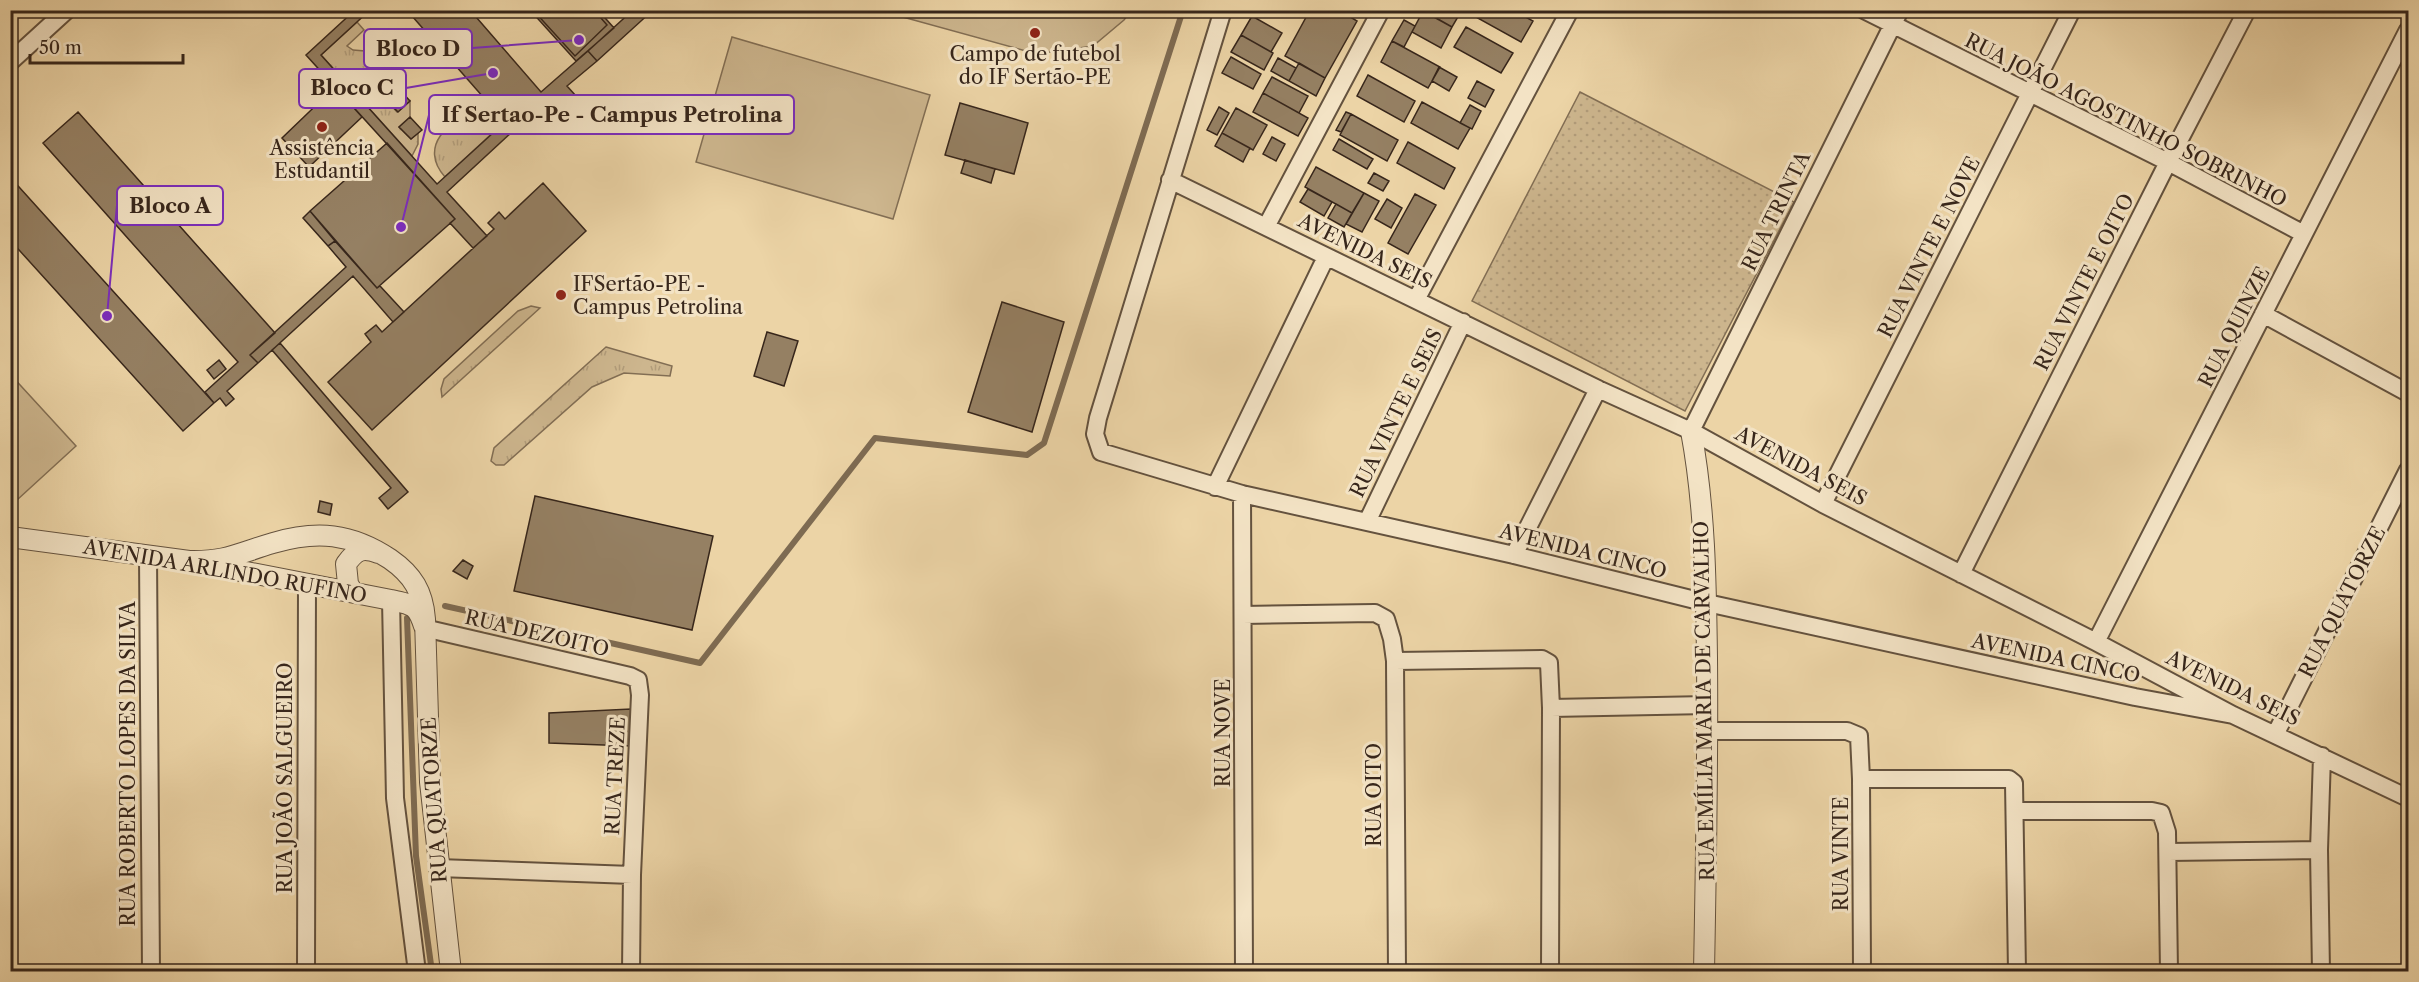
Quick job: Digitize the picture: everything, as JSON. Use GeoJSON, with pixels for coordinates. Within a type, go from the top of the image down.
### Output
{"type":"FeatureCollection","features":[{"type":"Feature","properties":{"kind":"street"},"geometry":{"type":"LineString","coordinates":[[1170,180],[1223,10]]}},
{"type":"Feature","properties":{"kind":"street"},"geometry":{"type":"LineString","coordinates":[[1267,225],[1380,10]]}},
{"type":"Feature","properties":{"kind":"street"},"geometry":{"type":"LineString","coordinates":[[1416,300],[1570,10]]}},
{"type":"Feature","properties":{"kind":"street","name":"RUA JOÃO AGOSTINHO SOBRINHO"},"geometry":{"type":"LineString","coordinates":[[1864,10],[1896,18],[2029,93],[2168,162],[2304,234]]}},
{"type":"Feature","properties":{"kind":"street","name":"RUA VINTE E NOVE"},"geometry":{"type":"LineString","coordinates":[[1823,504],[2072,10]]}},
{"type":"Feature","properties":{"kind":"street","name":"RUA VINTE E OITO"},"geometry":{"type":"LineString","coordinates":[[1961,574],[2247,10]]}},
{"type":"Feature","properties":{"kind":"street"},"geometry":{"type":"LineString","coordinates":[[10,62],[61,13]]}},
{"type":"Feature","properties":{"kind":"street","name":"RUA TRINTA"},"geometry":{"type":"LineString","coordinates":[[1690,431],[1896,18]]}},
{"type":"Feature","properties":{"kind":"street","name":"RUA QUINZE"},"geometry":{"type":"LineString","coordinates":[[2096,642],[2409,30]]}},
{"type":"Feature","properties":{"kind":"street","name":"AVENIDA SEIS"},"geometry":{"type":"LineString","coordinates":[[1170,180],[1267,225],[1326,257],[1598,389],[1690,431],[1823,504],[2096,642],[2234,715],[2276,733],[2404,796]]}},
{"type":"Feature","properties":{"kind":"street","name":"AVENIDA CINCO"},"geometry":{"type":"LineString","coordinates":[[1170,180],[1098,418],[1095,434],[1101,452],[1242,494],[1514,555],[1707,603],[2135,697],[2234,715]]}},
{"type":"Feature","properties":{"kind":"street"},"geometry":{"type":"LineString","coordinates":[[1215,486],[1326,257]]}},
{"type":"Feature","properties":{"kind":"street"},"geometry":{"type":"LineString","coordinates":[[2263,314],[2409,393]]}},
{"type":"Feature","properties":{"kind":"street","name":"RUA VINTE E SEIS"},"geometry":{"type":"LineString","coordinates":[[1367,522],[1463,322]]}},
{"type":"Feature","properties":{"kind":"street"},"geometry":{"type":"LineString","coordinates":[[1514,555],[1598,389]]}},
{"type":"Feature","properties":{"kind":"street","name":"RUA EMÍLIA MARIA DE CARVALHO"},"geometry":{"type":"LineString","coordinates":[[1690,431],[1698,473],[1707,603],[1708,730],[1704,972]]}},
{"type":"Feature","properties":{"kind":"street","name":"RUA QUATORZE"},"geometry":{"type":"LineString","coordinates":[[2276,733],[2409,470]]}},
{"type":"Feature","properties":{"kind":"street","name":"RUA NOVE"},"geometry":{"type":"LineString","coordinates":[[1242,494],[1244,972]]}},
{"type":"Feature","properties":{"kind":"street","name":"RUA QUATORZE"},"geometry":{"type":"LineString","coordinates":[[189,561],[222,560],[295,537],[337,536],[353,539],[381,554],[400,567],[418,586],[424,603],[430,782],[438,868],[452,972]]}},
{"type":"Feature","properties":{"kind":"street","name":"AVENIDA ARLINDO RUFINO"},"geometry":{"type":"LineString","coordinates":[[10,537],[189,561],[411,604],[417,609],[424,628]]}},
{"type":"Feature","properties":{"kind":"street"},"geometry":{"type":"LineString","coordinates":[[353,592],[346,573],[346,564],[352,555],[365,548],[381,554]]}},
{"type":"Feature","properties":{"kind":"street","name":"RUA ROBERTO LOPES DA SILVA"},"geometry":{"type":"LineString","coordinates":[[148,556],[151,972]]}},
{"type":"Feature","properties":{"kind":"street","name":"RUA JOÃO SALGUEIRO"},"geometry":{"type":"LineString","coordinates":[[306,972],[307,584]]}},
{"type":"Feature","properties":{"kind":"street"},"geometry":{"type":"LineString","coordinates":[[391,600],[394,798],[417,972]]}},
{"type":"Feature","properties":{"kind":"street","name":"RUA OITO"},"geometry":{"type":"LineString","coordinates":[[1243,615],[1375,613],[1386,619],[1395,661],[1397,972]]}},
{"type":"Feature","properties":{"kind":"street","name":"RUA DEZOITO"},"geometry":{"type":"LineString","coordinates":[[424,628],[630,676],[638,680]]}},
{"type":"Feature","properties":{"kind":"street"},"geometry":{"type":"LineString","coordinates":[[1395,661],[1542,659],[1549,663],[1551,708],[1550,972]]}},
{"type":"Feature","properties":{"kind":"street","name":"RUA TREZE"},"geometry":{"type":"LineString","coordinates":[[631,972],[632,874],[640,695],[638,680]]}},
{"type":"Feature","properties":{"kind":"street"},"geometry":{"type":"LineString","coordinates":[[1551,708],[1708,705]]}},
{"type":"Feature","properties":{"kind":"street","name":"RUA VINTE"},"geometry":{"type":"LineString","coordinates":[[1708,730],[1847,731],[1859,736],[1862,972]]}},
{"type":"Feature","properties":{"kind":"street"},"geometry":{"type":"LineString","coordinates":[[2320,972],[2319,850],[2322,756]]}},
{"type":"Feature","properties":{"kind":"street"},"geometry":{"type":"LineString","coordinates":[[1861,779],[2009,779],[2014,783],[2017,972]]}},
{"type":"Feature","properties":{"kind":"street"},"geometry":{"type":"LineString","coordinates":[[2404,796],[2409,812]]}},
{"type":"Feature","properties":{"kind":"street"},"geometry":{"type":"LineString","coordinates":[[2016,811],[2152,811],[2163,815],[2168,852],[2169,972]]}},
{"type":"Feature","properties":{"kind":"street"},"geometry":{"type":"LineString","coordinates":[[2168,852],[2319,850]]}},
{"type":"Feature","properties":{"kind":"street"},"geometry":{"type":"LineString","coordinates":[[438,868],[632,874]]}},
{"type":"Feature","properties":{"kind":"green space","name":"Campo de futebol do IF Sertão-PE"},"geometry":{"type":"Polygon","coordinates":[[[881,11],[1131,11],[1124,20],[1093,46],[1037,54],[881,11]]]}},
{"type":"Feature","properties":{"kind":"green space"},"geometry":{"type":"Polygon","coordinates":[[[357,22],[364,30],[347,46],[353,50],[365,51],[369,72],[398,88],[386,100],[397,112],[410,101],[410,117],[399,127],[411,139],[418,133],[418,144],[412,156],[321,55],[357,22]]]}},
{"type":"Feature","properties":{"kind":"green space"},"geometry":{"type":"Polygon","coordinates":[[[732,37],[930,95],[893,219],[696,162],[732,37]]]}},
{"type":"Feature","properties":{"kind":"green space"},"geometry":{"type":"Polygon","coordinates":[[[1580,92],[1794,202],[1685,411],[1472,301],[1580,92]]]}},
{"type":"Feature","properties":{"kind":"green space"},"geometry":{"type":"Polygon","coordinates":[[[480,114],[494,119],[500,126],[445,177],[437,166],[435,155],[440,136],[457,121],[480,114]]]}},
{"type":"Feature","properties":{"kind":"green space"},"geometry":{"type":"Polygon","coordinates":[[[531,306],[540,308],[442,397],[441,389],[444,379],[518,311],[531,306]]]}},
{"type":"Feature","properties":{"kind":"green space"},"geometry":{"type":"Polygon","coordinates":[[[606,347],[672,366],[670,376],[624,373],[592,387],[504,465],[496,465],[491,461],[494,448],[606,347]]]}},
{"type":"Feature","properties":{"kind":"green space"},"geometry":{"type":"Polygon","coordinates":[[[10,374],[76,446],[17,500],[11,493],[10,374]]]}},
{"type":"Feature","properties":{"kind":"building"},"geometry":{"type":"Polygon","coordinates":[[[355,10],[370,10],[321,55],[437,184],[505,122],[513,131],[447,192],[487,236],[473,248],[450,223],[455,219],[306,55],[355,10]]]}},
{"type":"Feature","properties":{"kind":"building"},"geometry":{"type":"Polygon","coordinates":[[[418,10],[470,10],[541,92],[588,51],[597,61],[567,86],[576,96],[564,107],[555,96],[513,131],[412,16],[418,10]]]}},
{"type":"Feature","properties":{"kind":"building"},"geometry":{"type":"Polygon","coordinates":[[[530,10],[598,10],[614,28],[576,61],[530,10]]]}},
{"type":"Feature","properties":{"kind":"building"},"geometry":{"type":"Polygon","coordinates":[[[533,10],[594,10],[607,25],[575,56],[533,10]]]}},
{"type":"Feature","properties":{"kind":"building"},"geometry":{"type":"Polygon","coordinates":[[[633,10],[652,11],[597,61],[588,51],[633,10]]]}},
{"type":"Feature","properties":{"kind":"building"},"geometry":{"type":"Polygon","coordinates":[[[1310,10],[1339,10],[1357,21],[1325,78],[1285,56],[1310,10]]]}},
{"type":"Feature","properties":{"kind":"building"},"geometry":{"type":"Polygon","coordinates":[[[1422,10],[1462,10],[1452,27],[1422,10]]]}},
{"type":"Feature","properties":{"kind":"building"},"geometry":{"type":"Polygon","coordinates":[[[1477,10],[1513,10],[1533,21],[1521,42],[1474,16],[1477,10]]]}},
{"type":"Feature","properties":{"kind":"building"},"geometry":{"type":"Polygon","coordinates":[[[1423,11],[1452,27],[1441,48],[1412,32],[1423,11]]]}},
{"type":"Feature","properties":{"kind":"building"},"geometry":{"type":"Polygon","coordinates":[[[1252,16],[1282,33],[1271,52],[1241,35],[1252,16]]]}},
{"type":"Feature","properties":{"kind":"building"},"geometry":{"type":"Polygon","coordinates":[[[1404,20],[1415,26],[1404,47],[1392,41],[1404,20]]]}},
{"type":"Feature","properties":{"kind":"building"},"geometry":{"type":"Polygon","coordinates":[[[1466,27],[1513,53],[1501,73],[1454,47],[1466,27]]]}},
{"type":"Feature","properties":{"kind":"building"},"geometry":{"type":"Polygon","coordinates":[[[1241,35],[1273,53],[1264,70],[1231,52],[1241,35]]]}},
{"type":"Feature","properties":{"kind":"building"},"geometry":{"type":"Polygon","coordinates":[[[1392,41],[1440,67],[1428,88],[1381,62],[1392,41]]]}},
{"type":"Feature","properties":{"kind":"building"},"geometry":{"type":"Polygon","coordinates":[[[1231,57],[1261,74],[1253,89],[1222,73],[1231,57]]]}},
{"type":"Feature","properties":{"kind":"building"},"geometry":{"type":"Polygon","coordinates":[[[1278,58],[1296,68],[1289,81],[1271,71],[1278,58]]]}},
{"type":"Feature","properties":{"kind":"building"},"geometry":{"type":"Polygon","coordinates":[[[1299,63],[1325,78],[1316,96],[1289,81],[1299,63]]]}},
{"type":"Feature","properties":{"kind":"building"},"geometry":{"type":"Polygon","coordinates":[[[1439,67],[1457,77],[1449,91],[1432,81],[1439,67]]]}},
{"type":"Feature","properties":{"kind":"building"},"geometry":{"type":"Polygon","coordinates":[[[1368,75],[1415,101],[1404,122],[1357,96],[1368,75]]]}},
{"type":"Feature","properties":{"kind":"building"},"geometry":{"type":"Polygon","coordinates":[[[1272,77],[1308,96],[1299,113],[1263,93],[1272,77]]]}},
{"type":"Feature","properties":{"kind":"building"},"geometry":{"type":"Polygon","coordinates":[[[1477,81],[1494,90],[1485,107],[1468,98],[1477,81]]]}},
{"type":"Feature","properties":{"kind":"building","name":"Assistência Estudantil"},"geometry":{"type":"Polygon","coordinates":[[[335,87],[362,117],[309,167],[282,138],[335,87]]]}},
{"type":"Feature","properties":{"kind":"building"},"geometry":{"type":"Polygon","coordinates":[[[398,88],[410,101],[398,112],[386,100],[398,88]]]}},
{"type":"Feature","properties":{"kind":"building"},"geometry":{"type":"Polygon","coordinates":[[[1263,93],[1308,118],[1298,136],[1253,112],[1263,93]]]}},
{"type":"Feature","properties":{"kind":"building"},"geometry":{"type":"Polygon","coordinates":[[[1422,102],[1470,128],[1458,149],[1411,123],[1422,102]]]}},
{"type":"Feature","properties":{"kind":"building"},"geometry":{"type":"Polygon","coordinates":[[[960,103],[1028,123],[1014,174],[945,155],[960,103]]]}},
{"type":"Feature","properties":{"kind":"building"},"geometry":{"type":"Polygon","coordinates":[[[1470,105],[1481,111],[1472,129],[1460,123],[1470,105]]]}},
{"type":"Feature","properties":{"kind":"building"},"geometry":{"type":"Polygon","coordinates":[[[1219,107],[1229,113],[1217,135],[1207,130],[1219,107]]]}},
{"type":"Feature","properties":{"kind":"building"},"geometry":{"type":"Polygon","coordinates":[[[1236,108],[1267,125],[1253,150],[1222,133],[1236,108]]]}},
{"type":"Feature","properties":{"kind":"building"},"geometry":{"type":"Polygon","coordinates":[[[78,112],[275,333],[250,355],[258,363],[227,391],[234,399],[226,406],[220,398],[214,403],[205,392],[238,362],[43,143],[78,112]]]}},
{"type":"Feature","properties":{"kind":"building"},"geometry":{"type":"Polygon","coordinates":[[[1346,112],[1351,114],[1341,132],[1336,130],[1346,112]]]}},
{"type":"Feature","properties":{"kind":"building"},"geometry":{"type":"Polygon","coordinates":[[[1351,114],[1398,140],[1387,161],[1340,135],[1351,114]]]}},
{"type":"Feature","properties":{"kind":"building"},"geometry":{"type":"Polygon","coordinates":[[[410,117],[422,130],[411,139],[399,127],[410,117]]]}},
{"type":"Feature","properties":{"kind":"building"},"geometry":{"type":"Polygon","coordinates":[[[1222,133],[1250,148],[1243,162],[1215,146],[1222,133]]]}},
{"type":"Feature","properties":{"kind":"building"},"geometry":{"type":"Polygon","coordinates":[[[1272,137],[1285,144],[1276,161],[1263,154],[1272,137]]]}},
{"type":"Feature","properties":{"kind":"building"},"geometry":{"type":"Polygon","coordinates":[[[1339,139],[1373,159],[1367,169],[1333,150],[1339,139]]]}},
{"type":"Feature","properties":{"kind":"building"},"geometry":{"type":"Polygon","coordinates":[[[1408,142],[1455,168],[1444,189],[1397,163],[1408,142]]]}},
{"type":"Feature","properties":{"kind":"building"},"geometry":{"type":"Polygon","coordinates":[[[387,143],[455,219],[377,288],[310,211],[387,143]]]}},
{"type":"Feature","properties":{"kind":"building"},"geometry":{"type":"Polygon","coordinates":[[[965,160],[995,169],[991,183],[961,173],[965,160]]]}},
{"type":"Feature","properties":{"kind":"building"},"geometry":{"type":"Polygon","coordinates":[[[1316,167],[1364,193],[1352,213],[1305,187],[1316,167]]]}},
{"type":"Feature","properties":{"kind":"building"},"geometry":{"type":"Polygon","coordinates":[[[1374,173],[1389,181],[1383,191],[1368,183],[1374,173]]]}},
{"type":"Feature","properties":{"kind":"building"},"geometry":{"type":"Polygon","coordinates":[[[10,177],[214,403],[183,431],[10,240],[10,177]]]}},
{"type":"Feature","properties":{"kind":"building"},"geometry":{"type":"Polygon","coordinates":[[[543,183],[586,231],[372,430],[328,382],[371,342],[365,334],[376,325],[382,332],[494,229],[488,223],[499,212],[505,219],[543,183]]]}},
{"type":"Feature","properties":{"kind":"building"},"geometry":{"type":"Polygon","coordinates":[[[1308,189],[1332,202],[1324,216],[1300,202],[1308,189]]]}},
{"type":"Feature","properties":{"kind":"building"},"geometry":{"type":"Polygon","coordinates":[[[1364,193],[1379,201],[1362,232],[1346,224],[1364,193]]]}},
{"type":"Feature","properties":{"kind":"building"},"geometry":{"type":"Polygon","coordinates":[[[1415,194],[1436,205],[1408,254],[1388,243],[1415,194]]]}},
{"type":"Feature","properties":{"kind":"building"},"geometry":{"type":"Polygon","coordinates":[[[1387,199],[1402,208],[1391,228],[1375,219],[1387,199]]]}},
{"type":"Feature","properties":{"kind":"building"},"geometry":{"type":"Polygon","coordinates":[[[1336,204],[1352,213],[1344,227],[1328,218],[1336,204]]]}},
{"type":"Feature","properties":{"kind":"building"},"geometry":{"type":"Polygon","coordinates":[[[310,211],[335,241],[328,246],[303,218],[310,211]]]}},
{"type":"Feature","properties":{"kind":"building"},"geometry":{"type":"Polygon","coordinates":[[[335,241],[377,288],[380,286],[404,312],[393,322],[353,276],[258,363],[250,355],[346,267],[328,246],[335,241]]]}},
{"type":"Feature","properties":{"kind":"building"},"geometry":{"type":"Polygon","coordinates":[[[1002,302],[1064,322],[1032,432],[968,412],[1002,302]]]}},
{"type":"Feature","properties":{"kind":"building"},"geometry":{"type":"Polygon","coordinates":[[[767,332],[798,341],[784,386],[754,376],[767,332]]]}},
{"type":"Feature","properties":{"kind":"building"},"geometry":{"type":"Polygon","coordinates":[[[280,343],[408,492],[388,509],[379,498],[391,488],[272,350],[280,343]]]}},
{"type":"Feature","properties":{"kind":"building"},"geometry":{"type":"Polygon","coordinates":[[[219,360],[226,369],[214,379],[207,370],[219,360]]]}},
{"type":"Feature","properties":{"kind":"building"},"geometry":{"type":"Polygon","coordinates":[[[535,496],[713,536],[692,630],[514,591],[535,496]]]}},
{"type":"Feature","properties":{"kind":"building"},"geometry":{"type":"Polygon","coordinates":[[[320,501],[332,504],[330,515],[318,512],[320,501]]]}},
{"type":"Feature","properties":{"kind":"building"},"geometry":{"type":"Polygon","coordinates":[[[463,560],[473,566],[467,579],[453,571],[463,560]]]}},
{"type":"Feature","properties":{"kind":"building"},"geometry":{"type":"Polygon","coordinates":[[[631,709],[631,746],[549,743],[549,713],[631,709]]]}},
{"type":"Feature","properties":{"kind":"waterway"},"geometry":{"type":"LineString","coordinates":[[445,606],[700,663],[875,438],[1027,455],[1044,443],[1183,10]]}},
{"type":"Feature","properties":{"kind":"waterway"},"geometry":{"type":"LineString","coordinates":[[407,618],[416,856],[432,972]]}},
{"type":"Feature","properties":{"kind":"place","name":"Campo de futebol do IF Sertão-PE"},"geometry":{"type":"Point","coordinates":[1035,33]}},
{"type":"Feature","properties":{"kind":"place","name":"Bloco D"},"geometry":{"type":"Point","coordinates":[579,40]}},
{"type":"Feature","properties":{"kind":"place","name":"Bloco C"},"geometry":{"type":"Point","coordinates":[493,73]}},
{"type":"Feature","properties":{"kind":"place","name":"Assistência Estudantil"},"geometry":{"type":"Point","coordinates":[322,127]}},
{"type":"Feature","properties":{"kind":"place","name":"If Sertao-Pe - Campus Petrolina"},"geometry":{"type":"Point","coordinates":[401,227]}},
{"type":"Feature","properties":{"kind":"place","name":"IFSertão-PE - Campus Petrolina"},"geometry":{"type":"Point","coordinates":[561,295]}},
{"type":"Feature","properties":{"kind":"place","name":"Bloco A"},"geometry":{"type":"Point","coordinates":[107,316]}}]}
